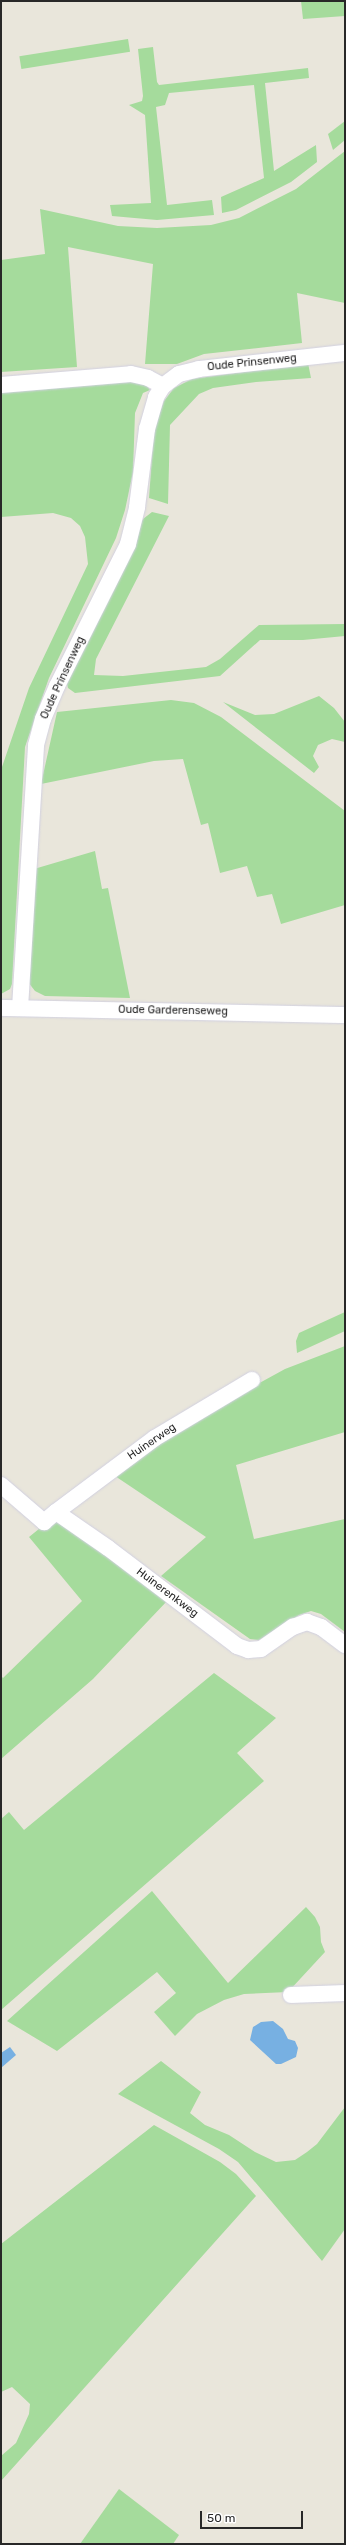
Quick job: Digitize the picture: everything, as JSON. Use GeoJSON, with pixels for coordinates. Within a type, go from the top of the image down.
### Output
{"type":"FeatureCollection","features":[{"type":"Feature","properties":{"kind":"street","name":"Oude Prinsenweg"},"geometry":{"type":"LineString","coordinates":[[20,1008],[36,745],[43,720],[57,686],[128,544],[137,507],[148,422],[153,403],[163,386],[179,374],[199,369],[345,353]]}},
{"type":"Feature","properties":{"kind":"street"},"geometry":{"type":"LineString","coordinates":[[1,384],[131,374],[148,378],[163,386]]}},
{"type":"Feature","properties":{"kind":"street","name":"Oude Garderenseweg"},"geometry":{"type":"LineString","coordinates":[[1,1008],[345,1015]]}},
{"type":"Feature","properties":{"kind":"street","name":"Huinerweg"},"geometry":{"type":"LineString","coordinates":[[56,1512],[155,1438],[252,1380]]}},
{"type":"Feature","properties":{"kind":"street"},"geometry":{"type":"LineString","coordinates":[[1,1485],[44,1522],[56,1512]]}},
{"type":"Feature","properties":{"kind":"street","name":"Huinerenkweg"},"geometry":{"type":"LineString","coordinates":[[56,1512],[108,1548],[237,1646],[248,1650],[261,1649],[293,1627],[307,1622],[322,1627],[345,1645]]}},
{"type":"Feature","properties":{"kind":"street"},"geometry":{"type":"LineString","coordinates":[[291,1995],[345,1993]]}},
{"type":"Feature","properties":{"kind":"green space"},"geometry":{"type":"Polygon","coordinates":[[[301,1],[345,1],[345,16],[303,19],[301,1]]]}},
{"type":"Feature","properties":{"kind":"green space"},"geometry":{"type":"Polygon","coordinates":[[[128,39],[130,52],[21,69],[19,56],[128,39]]]}},
{"type":"Feature","properties":{"kind":"green space"},"geometry":{"type":"Polygon","coordinates":[[[153,47],[157,82],[159,85],[308,68],[309,78],[265,83],[274,171],[316,145],[317,162],[291,182],[236,210],[222,213],[221,197],[264,178],[254,85],[169,93],[165,105],[156,107],[167,205],[212,200],[214,215],[157,220],[112,216],[110,205],[151,203],[145,115],[129,105],[142,101],[143,96],[138,49],[153,47]]]}},
{"type":"Feature","properties":{"kind":"green space"},"geometry":{"type":"Polygon","coordinates":[[[345,121],[345,140],[333,150],[328,134],[345,121]]]}},
{"type":"Feature","properties":{"kind":"green space"},"geometry":{"type":"Polygon","coordinates":[[[345,151],[345,303],[297,293],[302,343],[204,354],[177,364],[145,364],[153,264],[68,247],[77,367],[1,372],[1,260],[45,254],[40,209],[118,226],[157,228],[211,225],[239,218],[296,189],[345,151]]]}},
{"type":"Feature","properties":{"kind":"green space"},"geometry":{"type":"Polygon","coordinates":[[[308,363],[311,378],[256,382],[213,388],[199,394],[170,425],[168,504],[149,498],[154,428],[164,401],[174,388],[192,379],[308,363]]]}},
{"type":"Feature","properties":{"kind":"green space"},"geometry":{"type":"Polygon","coordinates":[[[143,381],[150,390],[143,393],[135,413],[133,472],[125,510],[116,538],[49,678],[25,747],[12,984],[10,989],[1,994],[2,767],[29,688],[88,564],[85,537],[80,526],[71,518],[53,513],[1,517],[1,387],[143,381]]]}},
{"type":"Feature","properties":{"kind":"green space"},"geometry":{"type":"Polygon","coordinates":[[[152,512],[169,516],[96,659],[94,675],[123,676],[206,667],[220,659],[259,625],[345,624],[345,636],[303,640],[260,640],[220,676],[75,693],[68,688],[67,684],[143,519],[152,512]]]}},
{"type":"Feature","properties":{"kind":"green space"},"geometry":{"type":"Polygon","coordinates":[[[319,696],[334,708],[345,722],[345,742],[332,739],[318,745],[313,756],[319,767],[314,773],[223,702],[255,715],[274,714],[319,696]]]}},
{"type":"Feature","properties":{"kind":"green space"},"geometry":{"type":"Polygon","coordinates":[[[171,700],[194,703],[221,717],[345,811],[345,905],[281,924],[272,894],[257,897],[247,866],[220,873],[208,823],[201,825],[183,759],[154,761],[41,784],[57,712],[171,700]]]}},
{"type":"Feature","properties":{"kind":"green space"},"geometry":{"type":"Polygon","coordinates":[[[95,851],[102,889],[108,888],[130,998],[45,996],[35,991],[28,982],[34,869],[95,851]]]}},
{"type":"Feature","properties":{"kind":"green space"},"geometry":{"type":"Polygon","coordinates":[[[345,1312],[345,1331],[297,1353],[296,1341],[299,1333],[345,1312]]]}},
{"type":"Feature","properties":{"kind":"green space"},"geometry":{"type":"Polygon","coordinates":[[[345,1346],[345,1432],[236,1465],[254,1539],[345,1519],[345,1632],[321,1614],[311,1611],[299,1615],[259,1640],[250,1639],[161,1576],[206,1537],[112,1474],[234,1397],[285,1369],[345,1346]]]}},
{"type":"Feature","properties":{"kind":"green space"},"geometry":{"type":"Polygon","coordinates":[[[55,1516],[168,1600],[93,1679],[1,1759],[1,1676],[3,1678],[82,1601],[29,1537],[55,1516]]]}},
{"type":"Feature","properties":{"kind":"green space"},"geometry":{"type":"Polygon","coordinates":[[[214,1673],[276,1718],[237,1753],[264,1781],[1,2010],[1,1819],[9,1812],[24,1830],[214,1673]]]}},
{"type":"Feature","properties":{"kind":"green space"},"geometry":{"type":"Polygon","coordinates":[[[152,1891],[228,1983],[306,1907],[315,1917],[320,1927],[321,1942],[325,1952],[288,1992],[244,1994],[224,2000],[197,2014],[175,2036],[154,2012],[176,1993],[157,1972],[57,2051],[7,2021],[152,1891]]]}},
{"type":"Feature","properties":{"kind":"green space"},"geometry":{"type":"Polygon","coordinates":[[[161,2061],[201,2092],[190,2113],[205,2125],[229,2135],[255,2152],[276,2162],[295,2160],[307,2152],[317,2144],[345,2107],[345,2229],[322,2261],[238,2162],[219,2149],[118,2094],[161,2061]]]}},
{"type":"Feature","properties":{"kind":"green space"},"geometry":{"type":"Polygon","coordinates":[[[154,2125],[220,2162],[236,2174],[256,2196],[1,2481],[1,2456],[16,2443],[29,2414],[30,2404],[12,2387],[1,2392],[1,2244],[154,2125]]]}},
{"type":"Feature","properties":{"kind":"green space"},"geometry":{"type":"Polygon","coordinates":[[[119,2489],[179,2535],[173,2544],[80,2544],[119,2489]]]}},
{"type":"Feature","properties":{"kind":"water"},"geometry":{"type":"Polygon","coordinates":[[[273,2021],[283,2029],[288,2039],[295,2041],[298,2048],[296,2057],[281,2064],[276,2064],[250,2040],[253,2027],[261,2022],[273,2021]]]}},
{"type":"Feature","properties":{"kind":"water"},"geometry":{"type":"Polygon","coordinates":[[[10,2047],[16,2055],[1,2068],[1,2053],[10,2047]]]}}]}
